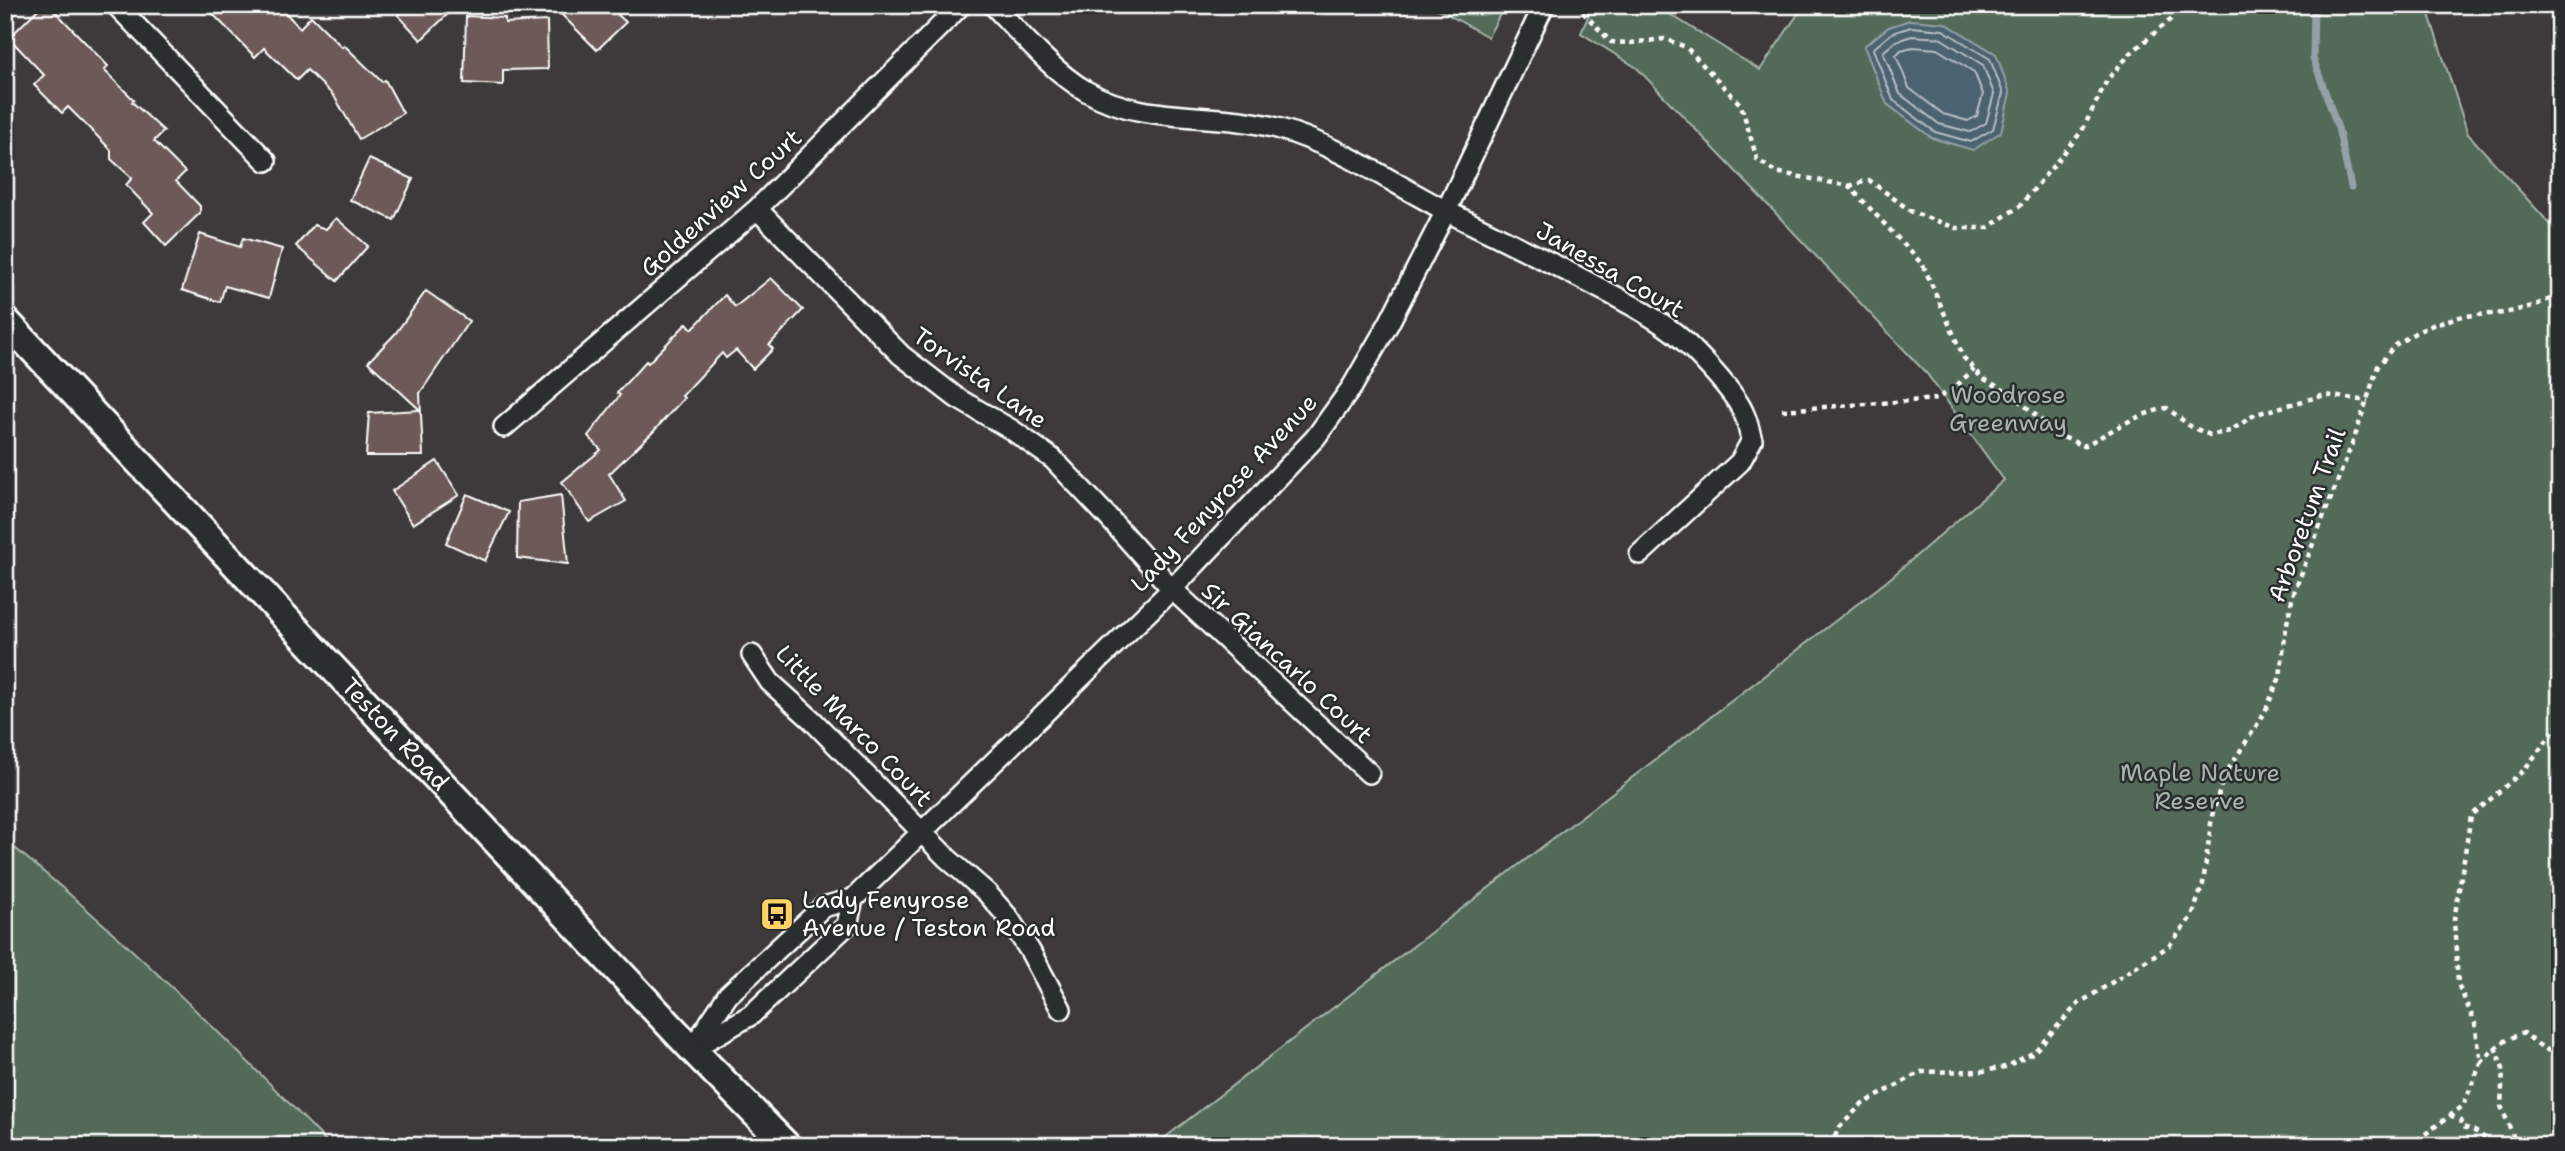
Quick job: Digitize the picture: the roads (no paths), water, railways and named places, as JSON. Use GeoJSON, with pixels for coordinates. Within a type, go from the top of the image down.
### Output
{"type":"FeatureCollection","features":[{"type":"Feature","properties":{"kind":"main road","name":"Teston Road"},"geometry":{"type":"LineString","coordinates":[[5,320],[692,1049],[787,1146]]}},
{"type":"Feature","properties":{"kind":"street"},"geometry":{"type":"LineString","coordinates":[[116,5],[266,161]]}},
{"type":"Feature","properties":{"kind":"street","name":"Goldenview Court"},"geometry":{"type":"LineString","coordinates":[[504,427],[757,209],[961,5]]}},
{"type":"Feature","properties":{"kind":"street","name":"Janessa Court"},"geometry":{"type":"LineString","coordinates":[[993,5],[1043,57],[1086,91],[1118,104],[1166,115],[1217,118],[1277,128],[1336,152],[1446,211],[1547,260],[1623,301],[1676,334],[1726,387],[1744,412],[1752,440],[1740,462],[1640,554]]}},
{"type":"Feature","properties":{"kind":"street","name":"Lady Fenyrose Avenue"},"geometry":{"type":"LineString","coordinates":[[692,1049],[751,1015],[847,925],[853,900],[1172,589],[1316,437],[1352,387],[1389,323],[1446,211],[1544,5]]}},
{"type":"Feature","properties":{"kind":"street","name":"Torvista Lane"},"geometry":{"type":"LineString","coordinates":[[757,209],[901,355],[957,398],[1012,430],[1053,459],[1172,589]]}},
{"type":"Feature","properties":{"kind":"street","name":"Sir Giancarlo Court"},"geometry":{"type":"LineString","coordinates":[[1172,589],[1369,773]]}},
{"type":"Feature","properties":{"kind":"street","name":"Little Marco Court"},"geometry":{"type":"LineString","coordinates":[[752,655],[770,682],[987,893],[1030,951],[1061,1009]]}},
{"type":"Feature","properties":{"kind":"street","name":"Lady Fenyrose Avenue"},"geometry":{"type":"LineString","coordinates":[[692,1049],[728,995],[813,915],[823,907],[853,900]]}},
{"type":"Feature","properties":{"kind":"water"},"geometry":{"type":"Polygon","coordinates":[[[1910,20],[1945,23],[1996,54],[2010,93],[2001,132],[1973,150],[1932,138],[1887,104],[1864,46],[1889,27],[1910,20]]]}},
{"type":"Feature","properties":{"kind":"waterway"},"geometry":{"type":"LineString","coordinates":[[2314,5],[2313,58],[2338,128],[2351,187]]}},
{"type":"Feature","properties":{"kind":"place","name":"Lady Fenyrose Avenue / Teston Road"},"geometry":{"type":"Point","coordinates":[777,914]}},
{"type":"Feature","properties":{"kind":"park label","name":"Woodrose Greenway"},"geometry":{"type":"Point","coordinates":[2008,409]}},
{"type":"Feature","properties":{"kind":"park label","name":"Maple Nature Reserve"},"geometry":{"type":"Point","coordinates":[2200,787]}}]}
